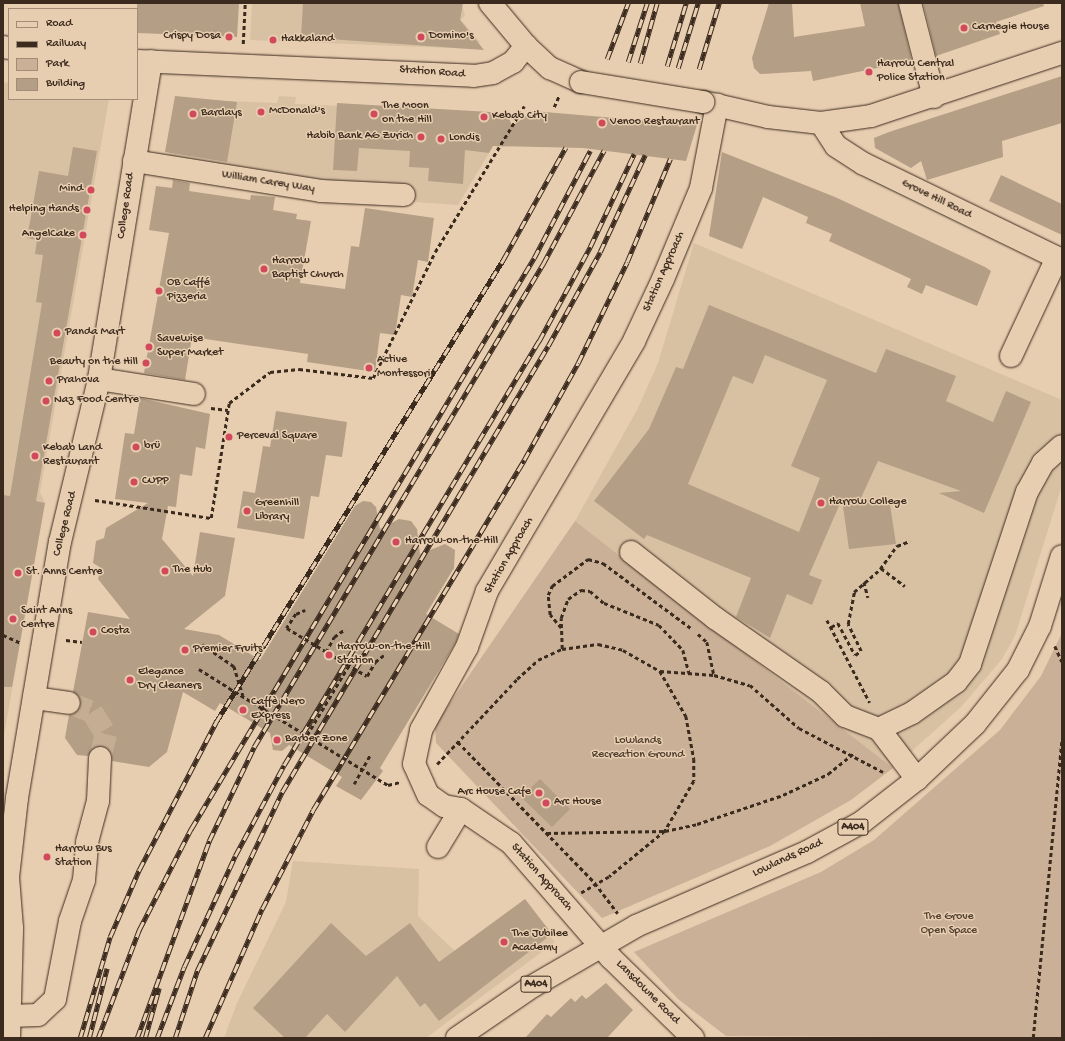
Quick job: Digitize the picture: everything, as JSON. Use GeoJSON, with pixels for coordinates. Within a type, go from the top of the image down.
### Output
{"type":"FeatureCollection","features":[{"type":"Feature","properties":{"kind":"main road"},"geometry":{"type":"LineString","coordinates":[[490,3],[526,46],[572,86],[710,103],[821,123],[871,116],[934,97],[1062,53]]}},
{"type":"Feature","properties":{"kind":"main road"},"geometry":{"type":"LineString","coordinates":[[910,3],[934,97]]}},
{"type":"Feature","properties":{"kind":"main road","name":"Station Road"},"geometry":{"type":"LineString","coordinates":[[144,61],[474,76],[493,73],[513,62],[526,46]]}},
{"type":"Feature","properties":{"kind":"main road","name":"College Road"},"geometry":{"type":"LineString","coordinates":[[9,1038],[10,1016],[7,983],[12,928],[8,877],[34,698],[60,542],[99,379],[134,160],[144,61]]}},
{"type":"Feature","properties":{"kind":"main road","name":"Station Approach"},"geometry":{"type":"LineString","coordinates":[[602,947],[511,843],[462,809],[444,806],[428,795],[418,779],[415,747],[430,712],[467,647],[488,591],[634,341],[698,195],[710,103]]}},
{"type":"Feature","properties":{"kind":"main road","name":"Grove Hill Road"},"geometry":{"type":"LineString","coordinates":[[821,123],[836,146],[864,164],[1059,259]]}},
{"type":"Feature","properties":{"kind":"main road","name":"William Carey Way"},"geometry":{"type":"LineString","coordinates":[[134,160],[321,191],[404,195]]}},
{"type":"Feature","properties":{"kind":"main road"},"geometry":{"type":"LineString","coordinates":[[1011,356],[1059,259]]}},
{"type":"Feature","properties":{"kind":"main road"},"geometry":{"type":"LineString","coordinates":[[99,379],[194,394]]}},
{"type":"Feature","properties":{"kind":"main road"},"geometry":{"type":"LineString","coordinates":[[875,728],[912,713],[956,682],[970,664],[1027,492],[1042,463],[1062,446]]}},
{"type":"Feature","properties":{"kind":"main road"},"geometry":{"type":"LineString","coordinates":[[632,552],[715,618],[821,692],[845,716],[875,728],[909,785]]}},
{"type":"Feature","properties":{"kind":"main road","name":"Lowlands Road"},"geometry":{"type":"LineString","coordinates":[[457,1038],[532,986],[636,926],[807,852],[862,822],[909,785],[975,724],[1018,670],[1040,626],[1062,556]]}},
{"type":"Feature","properties":{"kind":"main road"},"geometry":{"type":"LineString","coordinates":[[34,698],[69,703]]}},
{"type":"Feature","properties":{"kind":"main road"},"geometry":{"type":"LineString","coordinates":[[10,1016],[38,1015],[55,999],[70,921],[84,880],[87,842],[98,801],[100,758]]}},
{"type":"Feature","properties":{"kind":"main road"},"geometry":{"type":"LineString","coordinates":[[438,847],[462,809]]}},
{"type":"Feature","properties":{"kind":"main road","name":"Lansdowne Road"},"geometry":{"type":"LineString","coordinates":[[602,947],[693,1038]]}},
{"type":"Feature","properties":{"kind":"path"},"geometry":{"type":"LineString","coordinates":[[243,47],[245,3]]}},
{"type":"Feature","properties":{"kind":"path"},"geometry":{"type":"LineString","coordinates":[[554,107],[572,86]]}},
{"type":"Feature","properties":{"kind":"path"},"geometry":{"type":"LineString","coordinates":[[95,500],[212,518],[229,403],[270,372],[299,369],[373,378],[435,252],[524,106]]}},
{"type":"Feature","properties":{"kind":"path"},"geometry":{"type":"LineString","coordinates":[[831,627],[838,623],[855,655],[861,651],[848,615],[854,592],[881,568],[897,546],[910,540]]}},
{"type":"Feature","properties":{"kind":"path"},"geometry":{"type":"LineString","coordinates":[[561,628],[550,615],[548,595],[552,586],[588,559],[603,563],[707,642],[714,675]]}},
{"type":"Feature","properties":{"kind":"path"},"geometry":{"type":"LineString","coordinates":[[881,568],[905,586]]}},
{"type":"Feature","properties":{"kind":"path"},"geometry":{"type":"LineString","coordinates":[[864,582],[868,597]]}},
{"type":"Feature","properties":{"kind":"path"},"geometry":{"type":"LineString","coordinates":[[562,649],[561,628],[568,599],[582,590],[590,591],[604,603],[659,625],[683,650],[689,673]]}},
{"type":"Feature","properties":{"kind":"path"},"geometry":{"type":"LineString","coordinates":[[305,610],[296,614],[287,628],[367,676],[375,662],[384,655]]}},
{"type":"Feature","properties":{"kind":"path"},"geometry":{"type":"LineString","coordinates":[[827,620],[869,700],[875,728]]}},
{"type":"Feature","properties":{"kind":"path"},"geometry":{"type":"LineString","coordinates":[[326,652],[334,637],[345,630]]}},
{"type":"Feature","properties":{"kind":"path"},"geometry":{"type":"LineString","coordinates":[[3,635],[20,642]]}},
{"type":"Feature","properties":{"kind":"path"},"geometry":{"type":"LineString","coordinates":[[66,640],[82,642]]}},
{"type":"Feature","properties":{"kind":"path"},"geometry":{"type":"LineString","coordinates":[[202,644],[234,666],[244,697]]}},
{"type":"Feature","properties":{"kind":"path"},"geometry":{"type":"LineString","coordinates":[[199,669],[388,785],[418,779],[458,742],[486,709],[538,660],[562,649],[598,644],[617,648],[660,671],[714,675],[750,685],[799,728],[877,766],[909,785]]}},
{"type":"Feature","properties":{"kind":"path"},"geometry":{"type":"LineString","coordinates":[[1054,644],[1062,662]]}},
{"type":"Feature","properties":{"kind":"path"},"geometry":{"type":"LineString","coordinates":[[306,735],[349,665]]}},
{"type":"Feature","properties":{"kind":"path"},"geometry":{"type":"LineString","coordinates":[[595,883],[609,877],[665,831],[694,781],[694,759],[686,716],[660,671]]}},
{"type":"Feature","properties":{"kind":"path"},"geometry":{"type":"LineString","coordinates":[[1033,1038],[1062,739]]}},
{"type":"Feature","properties":{"kind":"path"},"geometry":{"type":"LineString","coordinates":[[458,742],[595,883],[618,913]]}},
{"type":"Feature","properties":{"kind":"path"},"geometry":{"type":"LineString","coordinates":[[547,833],[665,831],[732,814],[783,795],[828,774],[853,754]]}},
{"type":"Feature","properties":{"kind":"path"},"geometry":{"type":"LineString","coordinates":[[354,784],[370,755]]}},
{"type":"Feature","properties":{"kind":"shaded area"},"geometry":{"type":"Polygon","coordinates":[[[252,3],[461,3],[465,15],[461,20],[480,42],[475,49],[250,40],[252,3]]]}},
{"type":"Feature","properties":{"kind":"shaded area"},"geometry":{"type":"Polygon","coordinates":[[[3,82],[8,83],[8,100],[109,100],[40,492],[45,503],[3,741],[3,82]]]}},
{"type":"Feature","properties":{"kind":"shaded area"},"geometry":{"type":"Polygon","coordinates":[[[279,96],[296,97],[295,104],[506,113],[510,118],[458,205],[327,196],[168,161],[179,99],[277,103],[279,96]]]}},
{"type":"Feature","properties":{"kind":"shaded area","name":"Harrow College"},"geometry":{"type":"Polygon","coordinates":[[[694,243],[1062,400],[1062,485],[1015,636],[1002,659],[961,707],[893,768],[575,521],[638,408],[658,363],[694,243]]]}},
{"type":"Feature","properties":{"kind":"shaded area"},"geometry":{"type":"Polygon","coordinates":[[[293,861],[419,869],[418,916],[458,954],[525,907],[555,942],[426,1038],[224,1038],[237,1003],[286,902],[293,861]]]}},
{"type":"Feature","properties":{"kind":"green space","name":"Lowlands Recreation Ground"},"geometry":{"type":"Polygon","coordinates":[[[575,521],[893,768],[851,800],[770,846],[602,918],[436,743],[435,728],[439,719],[575,521]]]}},
{"type":"Feature","properties":{"kind":"green space","name":"The Grove Open Space"},"geometry":{"type":"Polygon","coordinates":[[[1062,633],[1062,1038],[726,1036],[678,999],[634,952],[821,872],[874,840],[1000,730],[1041,676],[1062,633]]]}},
{"type":"Feature","properties":{"kind":"building"},"geometry":{"type":"Polygon","coordinates":[[[137,3],[239,3],[237,37],[138,33],[137,3]]]}},
{"type":"Feature","properties":{"kind":"building"},"geometry":{"type":"Polygon","coordinates":[[[303,3],[463,3],[460,20],[484,50],[301,37],[303,3]]]}},
{"type":"Feature","properties":{"kind":"building"},"geometry":{"type":"Polygon","coordinates":[[[769,3],[792,3],[794,37],[865,26],[860,3],[898,3],[912,61],[813,81],[811,71],[760,74],[754,68],[752,58],[769,3]]]}},
{"type":"Feature","properties":{"kind":"building","name":"Carnegie House"},"geometry":{"type":"Polygon","coordinates":[[[923,3],[1043,3],[1044,6],[996,22],[1000,34],[936,56],[923,3]]]}},
{"type":"Feature","properties":{"kind":"building"},"geometry":{"type":"Polygon","coordinates":[[[1062,76],[1062,123],[1002,141],[1003,157],[927,180],[921,161],[911,168],[875,148],[874,138],[889,132],[1062,76]]]}},
{"type":"Feature","properties":{"kind":"building"},"geometry":{"type":"Polygon","coordinates":[[[175,96],[237,102],[227,162],[165,152],[175,96]]]}},
{"type":"Feature","properties":{"kind":"building"},"geometry":{"type":"Polygon","coordinates":[[[337,103],[507,113],[512,126],[533,111],[697,125],[686,161],[583,148],[493,146],[489,153],[465,150],[463,184],[428,181],[429,168],[409,167],[410,151],[359,148],[357,171],[333,170],[337,103]]]}},
{"type":"Feature","properties":{"kind":"building"},"geometry":{"type":"Polygon","coordinates":[[[73,147],[97,151],[36,501],[45,503],[12,687],[3,687],[3,495],[10,496],[42,303],[36,302],[43,255],[35,254],[37,240],[27,238],[39,171],[68,176],[73,147]]]}},
{"type":"Feature","properties":{"kind":"building"},"geometry":{"type":"Polygon","coordinates":[[[722,152],[835,197],[985,267],[991,271],[977,306],[926,285],[922,294],[907,287],[911,279],[829,241],[832,234],[806,223],[808,217],[763,197],[742,249],[709,236],[722,152]]]}},
{"type":"Feature","properties":{"kind":"building"},"geometry":{"type":"Polygon","coordinates":[[[1001,175],[1062,204],[1062,235],[989,201],[1001,175]]]}},
{"type":"Feature","properties":{"kind":"building"},"geometry":{"type":"Polygon","coordinates":[[[173,180],[190,183],[189,191],[250,200],[251,195],[275,197],[273,210],[297,214],[296,219],[311,221],[300,283],[345,289],[351,246],[359,247],[365,208],[434,218],[428,262],[418,260],[412,297],[401,295],[395,335],[380,333],[375,372],[307,362],[308,354],[192,337],[185,380],[144,373],[169,233],[149,230],[156,186],[172,188],[173,180]]]}},
{"type":"Feature","properties":{"kind":"building"},"geometry":{"type":"Polygon","coordinates":[[[709,305],[876,373],[886,349],[956,376],[946,401],[993,422],[1006,391],[1031,402],[984,513],[939,493],[961,491],[878,461],[860,500],[889,498],[896,544],[849,549],[842,499],[809,575],[822,580],[812,605],[787,594],[770,638],[736,617],[751,578],[647,535],[644,539],[594,501],[649,429],[676,367],[683,369],[709,305]],[[765,355],[753,384],[733,376],[688,484],[799,532],[820,478],[791,466],[827,380],[765,355]]]}},
{"type":"Feature","properties":{"kind":"building"},"geometry":{"type":"Polygon","coordinates":[[[140,398],[210,414],[205,449],[196,447],[192,476],[180,474],[176,507],[168,506],[162,539],[193,576],[200,532],[235,538],[225,596],[184,629],[219,635],[260,660],[355,506],[363,501],[371,502],[376,507],[380,529],[399,519],[411,521],[417,529],[420,554],[445,544],[455,550],[454,568],[426,614],[459,634],[456,642],[380,768],[383,771],[361,800],[336,786],[342,777],[289,745],[282,751],[273,750],[270,733],[220,703],[215,711],[183,692],[167,752],[149,767],[112,761],[111,752],[101,746],[94,747],[88,756],[77,755],[65,738],[69,715],[81,705],[80,698],[73,692],[88,612],[130,619],[98,579],[101,568],[93,563],[96,541],[104,538],[106,528],[148,503],[115,499],[125,433],[134,434],[140,398]]]}},
{"type":"Feature","properties":{"kind":"building"},"geometry":{"type":"Polygon","coordinates":[[[276,411],[347,422],[342,457],[326,455],[319,497],[311,496],[304,539],[237,528],[243,491],[255,493],[263,446],[270,447],[276,411]]]}},
{"type":"Feature","properties":{"kind":"building","name":"Arc House"},"geometry":{"type":"Polygon","coordinates":[[[540,779],[570,809],[552,827],[521,797],[540,779]]]}},
{"type":"Feature","properties":{"kind":"building"},"geometry":{"type":"Polygon","coordinates":[[[525,899],[552,934],[439,1021],[425,1003],[420,1007],[397,976],[345,1032],[327,1014],[305,1038],[285,1038],[253,1008],[331,923],[366,956],[410,923],[439,962],[525,899]]]}},
{"type":"Feature","properties":{"kind":"building"},"geometry":{"type":"Polygon","coordinates":[[[606,983],[633,1010],[607,1038],[525,1038],[547,1014],[551,1017],[571,998],[575,1002],[582,995],[586,999],[606,983]]]}},
{"type":"Feature","properties":{"kind":"tunnel"},"geometry":{"type":"LineString","coordinates":[[69,703],[92,712],[106,734],[100,758]]}},
{"type":"Feature","properties":{"kind":"railway"},"geometry":{"type":"LineString","coordinates":[[607,59],[628,3]]}},
{"type":"Feature","properties":{"kind":"railway"},"geometry":{"type":"LineString","coordinates":[[628,62],[647,3]]}},
{"type":"Feature","properties":{"kind":"railway"},"geometry":{"type":"LineString","coordinates":[[640,63],[657,3]]}},
{"type":"Feature","properties":{"kind":"railway"},"geometry":{"type":"LineString","coordinates":[[667,66],[686,3]]}},
{"type":"Feature","properties":{"kind":"railway"},"geometry":{"type":"LineString","coordinates":[[678,68],[698,3]]}},
{"type":"Feature","properties":{"kind":"railway"},"geometry":{"type":"LineString","coordinates":[[699,69],[719,3]]}},
{"type":"Feature","properties":{"kind":"railway"},"geometry":{"type":"LineString","coordinates":[[80,1038],[110,937],[139,870],[216,722],[503,260],[566,147]]}},
{"type":"Feature","properties":{"kind":"railway"},"geometry":{"type":"LineString","coordinates":[[137,1038],[209,841],[254,747],[543,264],[604,150]]}},
{"type":"Feature","properties":{"kind":"railway"},"geometry":{"type":"LineString","coordinates":[[98,1038],[139,930],[191,829],[534,258],[590,151]]}},
{"type":"Feature","properties":{"kind":"railway"},"geometry":{"type":"LineString","coordinates":[[157,1038],[184,967],[235,856],[284,765],[539,341],[590,247],[634,154]]}},
{"type":"Feature","properties":{"kind":"railway"},"geometry":{"type":"LineString","coordinates":[[175,1038],[197,971],[282,792],[548,346],[600,252],[645,155]]}},
{"type":"Feature","properties":{"kind":"railway"},"geometry":{"type":"LineString","coordinates":[[205,1038],[262,909],[313,810],[524,460],[578,363],[627,262],[670,159]]}},
{"type":"Feature","properties":{"kind":"railway"},"geometry":{"type":"LineString","coordinates":[[89,1038],[107,968]]}},
{"type":"Feature","properties":{"kind":"railway"},"geometry":{"type":"LineString","coordinates":[[145,1038],[159,988]]}},
{"type":"Feature","properties":{"kind":"place","name":"Carnegie House"},"geometry":{"type":"Point","coordinates":[964,28]}},
{"type":"Feature","properties":{"kind":"place","name":"Crispy Dosa"},"geometry":{"type":"Point","coordinates":[229,37]}},
{"type":"Feature","properties":{"kind":"place","name":"Domino's"},"geometry":{"type":"Point","coordinates":[421,37]}},
{"type":"Feature","properties":{"kind":"place","name":"Hakkaland"},"geometry":{"type":"Point","coordinates":[273,40]}},
{"type":"Feature","properties":{"kind":"place","name":"Harrow Central Police Station"},"geometry":{"type":"Point","coordinates":[869,72]}},
{"type":"Feature","properties":{"kind":"place","name":"McDonald's"},"geometry":{"type":"Point","coordinates":[261,112]}},
{"type":"Feature","properties":{"kind":"place","name":"Barclays"},"geometry":{"type":"Point","coordinates":[193,114]}},
{"type":"Feature","properties":{"kind":"place","name":"The Moon on the Hill"},"geometry":{"type":"Point","coordinates":[374,114]}},
{"type":"Feature","properties":{"kind":"place","name":"Kebab City"},"geometry":{"type":"Point","coordinates":[484,117]}},
{"type":"Feature","properties":{"kind":"place","name":"Venoo Restaurant"},"geometry":{"type":"Point","coordinates":[602,123]}},
{"type":"Feature","properties":{"kind":"place","name":"Habib Bank AG Zurich"},"geometry":{"type":"Point","coordinates":[421,137]}},
{"type":"Feature","properties":{"kind":"place","name":"Londis"},"geometry":{"type":"Point","coordinates":[441,139]}},
{"type":"Feature","properties":{"kind":"place","name":"Mind"},"geometry":{"type":"Point","coordinates":[91,190]}},
{"type":"Feature","properties":{"kind":"place","name":"Helping Hands"},"geometry":{"type":"Point","coordinates":[87,210]}},
{"type":"Feature","properties":{"kind":"place","name":"AngelCake"},"geometry":{"type":"Point","coordinates":[83,235]}},
{"type":"Feature","properties":{"kind":"place","name":"Harrow Baptist Church"},"geometry":{"type":"Point","coordinates":[264,269]}},
{"type":"Feature","properties":{"kind":"place","name":"OB Caffé Pizzeria"},"geometry":{"type":"Point","coordinates":[159,291]}},
{"type":"Feature","properties":{"kind":"place","name":"Panda Mart"},"geometry":{"type":"Point","coordinates":[57,333]}},
{"type":"Feature","properties":{"kind":"place","name":"Savewise Super Market"},"geometry":{"type":"Point","coordinates":[149,347]}},
{"type":"Feature","properties":{"kind":"place","name":"Beauty on the Hill"},"geometry":{"type":"Point","coordinates":[146,363]}},
{"type":"Feature","properties":{"kind":"place","name":"Active Montessori"},"geometry":{"type":"Point","coordinates":[369,368]}},
{"type":"Feature","properties":{"kind":"place","name":"Prahova"},"geometry":{"type":"Point","coordinates":[49,381]}},
{"type":"Feature","properties":{"kind":"place","name":"Naz Food Centre"},"geometry":{"type":"Point","coordinates":[46,401]}},
{"type":"Feature","properties":{"kind":"place","name":"Perceval Square"},"geometry":{"type":"Point","coordinates":[229,437]}},
{"type":"Feature","properties":{"kind":"place","name":"brü"},"geometry":{"type":"Point","coordinates":[136,447]}},
{"type":"Feature","properties":{"kind":"place","name":"Kebab Land Restaurant"},"geometry":{"type":"Point","coordinates":[35,456]}},
{"type":"Feature","properties":{"kind":"place","name":"CUPP"},"geometry":{"type":"Point","coordinates":[134,482]}},
{"type":"Feature","properties":{"kind":"place","name":"Harrow College"},"geometry":{"type":"Point","coordinates":[821,503]}},
{"type":"Feature","properties":{"kind":"place","name":"Greenhill Library"},"geometry":{"type":"Point","coordinates":[247,511]}},
{"type":"Feature","properties":{"kind":"place","name":"Harrow-on-the-Hill"},"geometry":{"type":"Point","coordinates":[396,542]}},
{"type":"Feature","properties":{"kind":"place","name":"The Hub"},"geometry":{"type":"Point","coordinates":[165,571]}},
{"type":"Feature","properties":{"kind":"place","name":"St. Anns Centre"},"geometry":{"type":"Point","coordinates":[18,573]}},
{"type":"Feature","properties":{"kind":"place","name":"Saint Anns Centre"},"geometry":{"type":"Point","coordinates":[13,619]}},
{"type":"Feature","properties":{"kind":"place","name":"Costa"},"geometry":{"type":"Point","coordinates":[93,632]}},
{"type":"Feature","properties":{"kind":"place","name":"Premier Fruits"},"geometry":{"type":"Point","coordinates":[185,650]}},
{"type":"Feature","properties":{"kind":"place","name":"Harrow-on-the-Hill Station"},"geometry":{"type":"Point","coordinates":[329,655]}},
{"type":"Feature","properties":{"kind":"place","name":"Elegance Dry Cleaners"},"geometry":{"type":"Point","coordinates":[130,680]}},
{"type":"Feature","properties":{"kind":"place","name":"Caffè Nero Express"},"geometry":{"type":"Point","coordinates":[243,710]}},
{"type":"Feature","properties":{"kind":"place","name":"Barber Zone"},"geometry":{"type":"Point","coordinates":[277,740]}},
{"type":"Feature","properties":{"kind":"place","name":"Arc House Cafe"},"geometry":{"type":"Point","coordinates":[539,793]}},
{"type":"Feature","properties":{"kind":"place","name":"Arc House"},"geometry":{"type":"Point","coordinates":[546,803]}},
{"type":"Feature","properties":{"kind":"place","name":"Harrow Bus Station"},"geometry":{"type":"Point","coordinates":[47,857]}},
{"type":"Feature","properties":{"kind":"place","name":"The Jubilee Academy"},"geometry":{"type":"Point","coordinates":[504,942]}}]}
